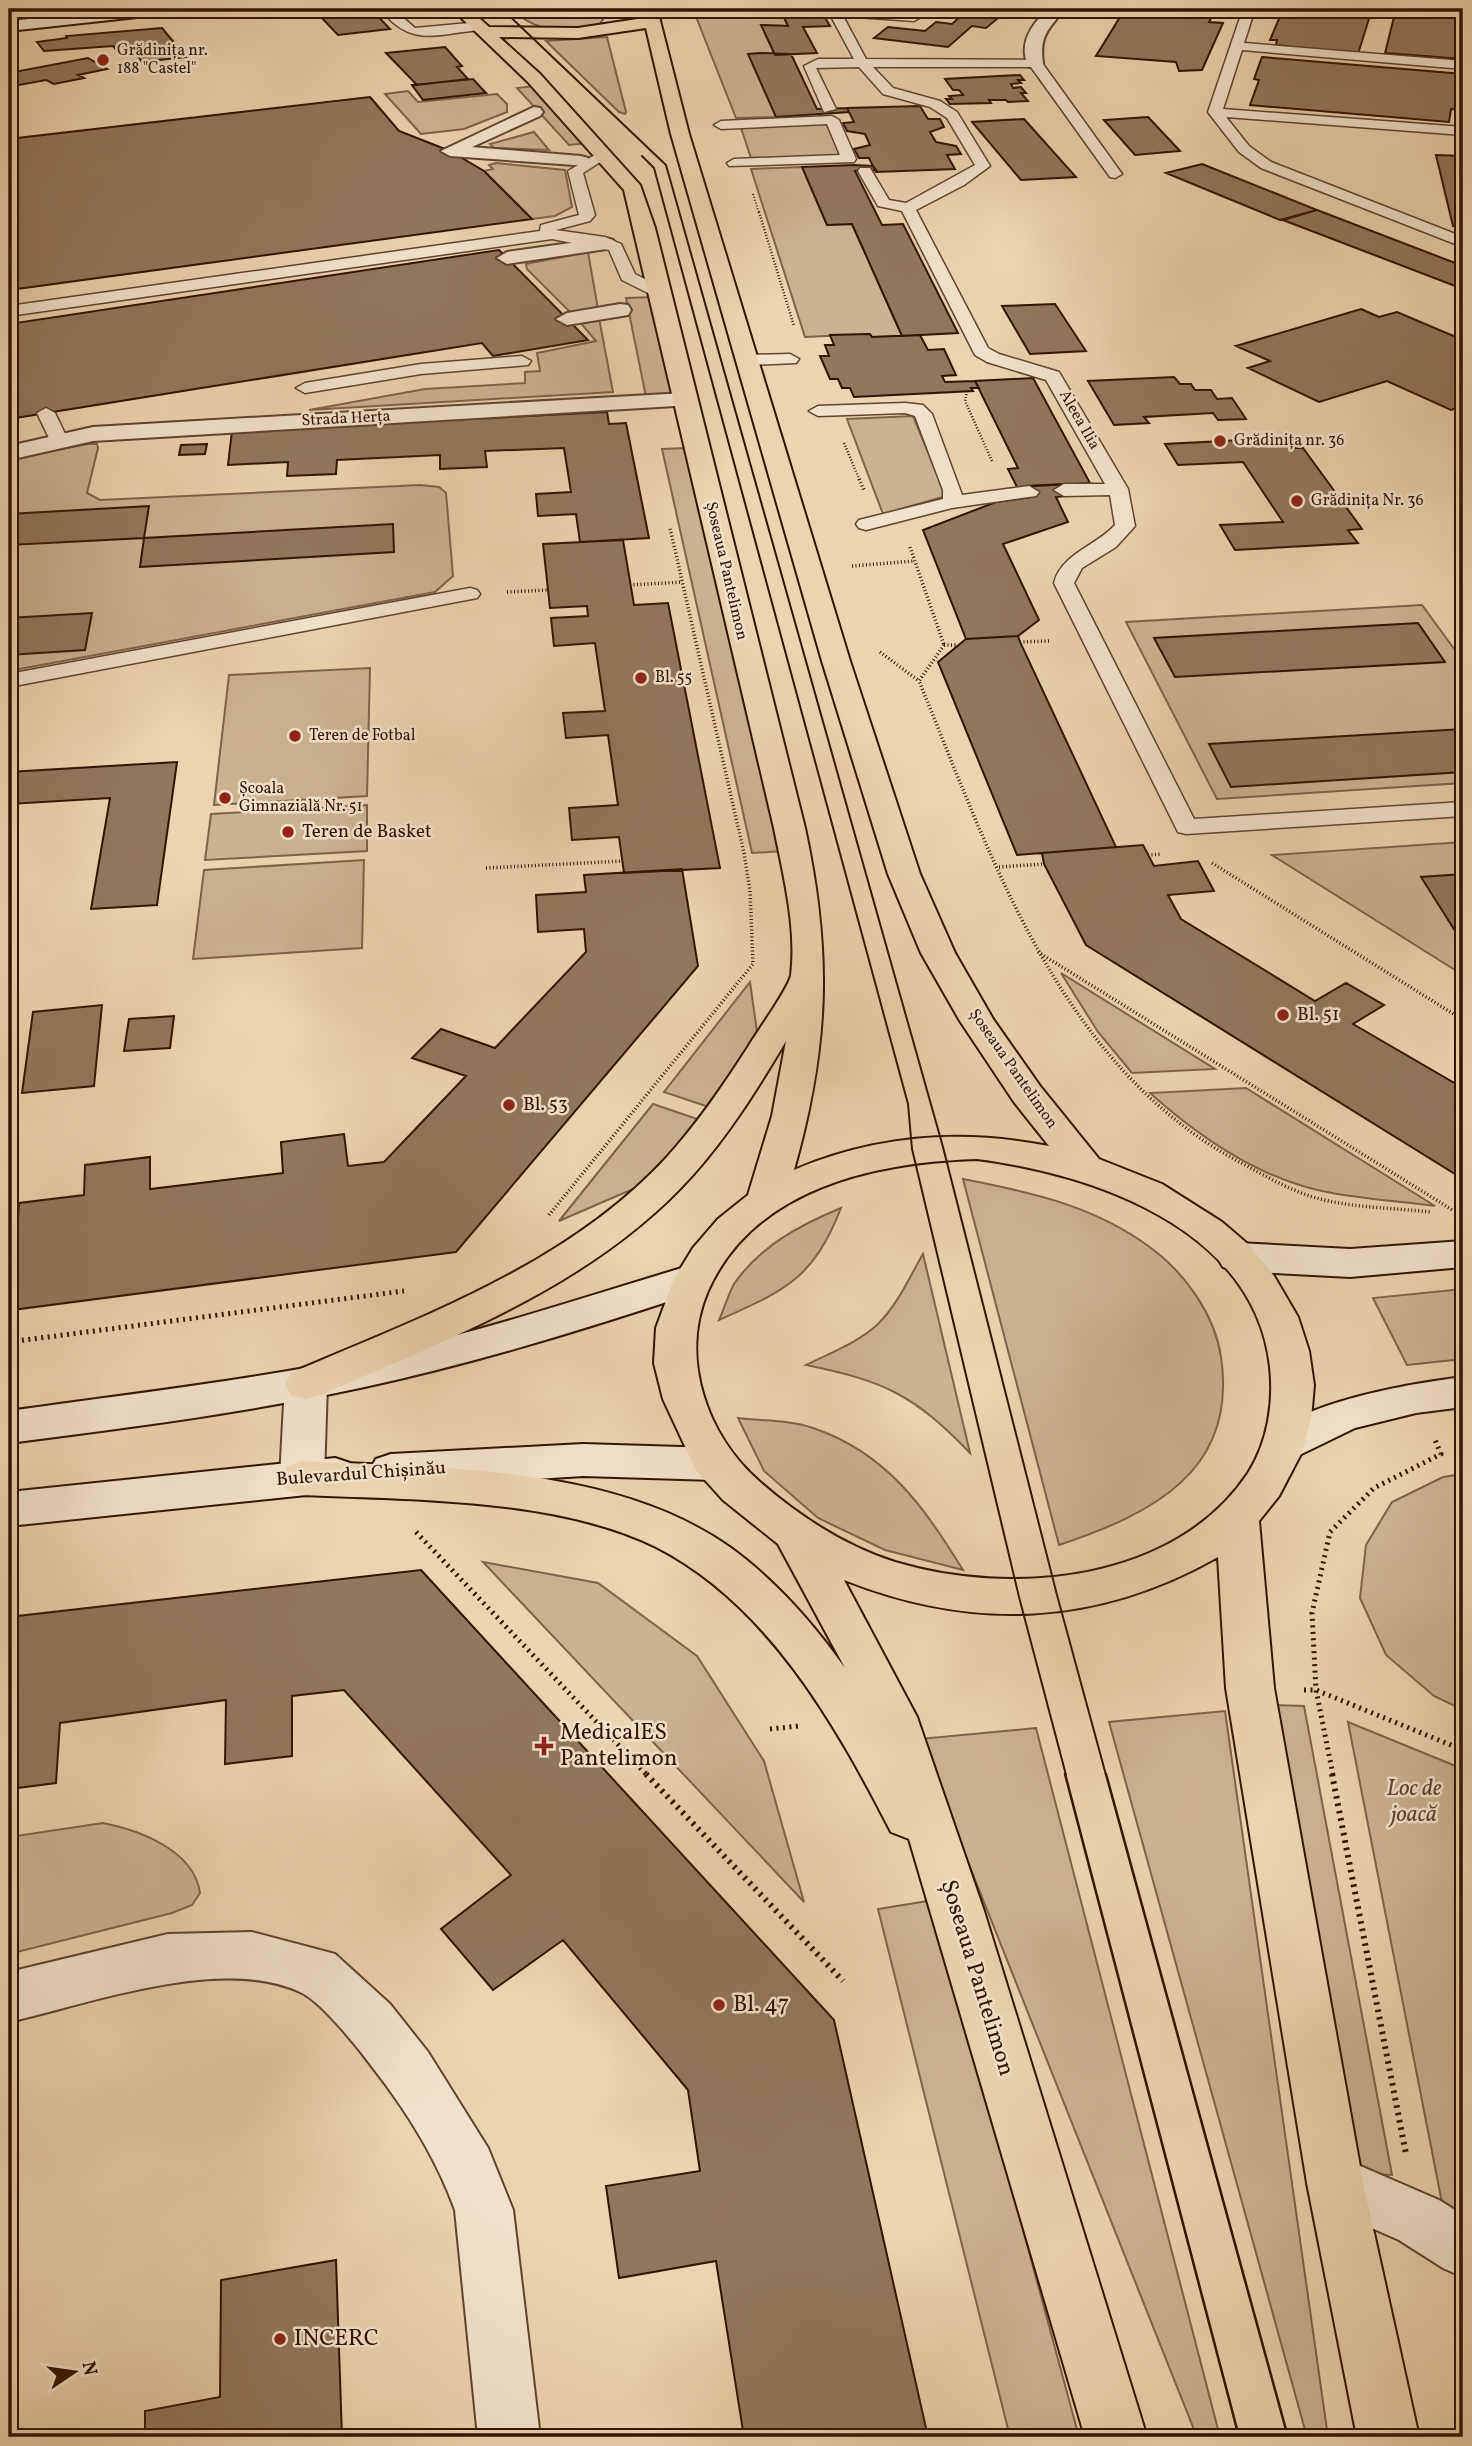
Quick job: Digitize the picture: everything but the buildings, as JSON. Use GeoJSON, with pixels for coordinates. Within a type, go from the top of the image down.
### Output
{"type":"FeatureCollection","features":[{"type":"Feature","properties":{"kind":"main road","name":"Șoseaua Pantelimon"},"geometry":{"type":"LineString","coordinates":[[460,9],[542,87],[632,189],[660,293],[798,872],[806,922],[808,977],[804,1050],[793,1115],[766,1199]]}},
{"type":"Feature","properties":{"kind":"main road","name":"Șoseaua Pantelimon"},"geometry":{"type":"LineString","coordinates":[[650,15],[673,96],[680,134],[836,661],[904,874],[938,953],[977,1021],[1027,1094],[1084,1165]]}},
{"type":"Feature","properties":{"kind":"main road"},"geometry":{"type":"LineString","coordinates":[[483,29],[578,33],[650,15]]}},
{"type":"Feature","properties":{"kind":"main road"},"geometry":{"type":"LineString","coordinates":[[306,1384],[498,1299],[570,1259],[616,1225],[677,1167],[718,1119],[808,977]]}},
{"type":"Feature","properties":{"kind":"main road"},"geometry":{"type":"LineString","coordinates":[[977,1147],[1031,1152],[1084,1165],[1144,1190],[1183,1213],[1237,1257],[1261,1287],[1279,1320],[1290,1355],[1294,1390],[1290,1425],[1283,1447],[1270,1472],[1237,1518],[1170,1562],[1134,1575],[1057,1595],[1019,1597],[957,1592],[899,1581],[844,1562],[796,1537],[752,1502],[714,1464],[683,1400],[674,1353],[679,1317],[692,1279],[723,1235],[766,1199],[824,1169],[912,1149],[977,1147]]}},
{"type":"Feature","properties":{"kind":"main road"},"geometry":{"type":"LineString","coordinates":[[302,1478],[461,1487],[587,1506],[654,1528],[713,1559],[759,1598],[813,1662],[900,1799],[958,1911]]}},
{"type":"Feature","properties":{"kind":"main road"},"geometry":{"type":"LineString","coordinates":[[1237,1518],[1250,1688],[1335,2183],[1388,2437]]}},
{"type":"Feature","properties":{"kind":"main road","name":"Șoseaua Pantelimon"},"geometry":{"type":"LineString","coordinates":[[796,1537],[845,1622],[893,1717],[958,1911],[1115,2437]]}},
{"type":"Feature","properties":{"kind":"street"},"geometry":{"type":"LineString","coordinates":[[9,26],[165,9]]}},
{"type":"Feature","properties":{"kind":"street"},"geometry":{"type":"LineString","coordinates":[[1035,63],[1031,46],[1037,29],[1057,9]]}},
{"type":"Feature","properties":{"kind":"street"},"geometry":{"type":"LineString","coordinates":[[534,112],[450,151],[581,162]]}},
{"type":"Feature","properties":{"kind":"street"},"geometry":{"type":"LineString","coordinates":[[507,258],[606,244]]}},
{"type":"Feature","properties":{"kind":"street"},"geometry":{"type":"LineString","coordinates":[[567,319],[620,310]]}},
{"type":"Feature","properties":{"kind":"street","name":"Strada Herța"},"geometry":{"type":"LineString","coordinates":[[9,453],[59,439],[112,433],[684,400]]}},
{"type":"Feature","properties":{"kind":"street"},"geometry":{"type":"LineString","coordinates":[[1237,1257],[1350,1263],[1463,1254]]}},
{"type":"Feature","properties":{"kind":"street"},"geometry":{"type":"LineString","coordinates":[[9,1427],[306,1384],[522,1335],[692,1279]]}},
{"type":"Feature","properties":{"kind":"street"},"geometry":{"type":"LineString","coordinates":[[302,1478],[306,1384]]}},
{"type":"Feature","properties":{"kind":"street"},"geometry":{"type":"LineString","coordinates":[[1283,1447],[1344,1415],[1416,1398],[1463,1392]]}},
{"type":"Feature","properties":{"kind":"street","name":"Bulevardul Chișinău"},"geometry":{"type":"LineString","coordinates":[[9,1509],[302,1478],[547,1461],[714,1464]]}},
{"type":"Feature","properties":{"kind":"street"},"geometry":{"type":"LineString","coordinates":[[9,1997],[168,1958],[252,1956],[316,1971],[371,2022],[409,2071],[468,2168],[484,2210],[509,2437]]}},
{"type":"Feature","properties":{"kind":"street"},"geometry":{"type":"LineString","coordinates":[[1335,2183],[1441,2234]]}},
{"type":"Feature","properties":{"kind":"lane"},"geometry":{"type":"LineString","coordinates":[[386,9],[406,29],[413,32],[483,29]]}},
{"type":"Feature","properties":{"kind":"lane"},"geometry":{"type":"LineString","coordinates":[[833,10],[915,17],[930,9]]}},
{"type":"Feature","properties":{"kind":"lane"},"geometry":{"type":"LineString","coordinates":[[1215,112],[1249,9]]}},
{"type":"Feature","properties":{"kind":"lane"},"geometry":{"type":"LineString","coordinates":[[734,163],[849,159],[865,169],[883,203],[908,208],[959,182],[983,166],[952,115],[935,104],[888,91],[861,61],[833,10]]}},
{"type":"Feature","properties":{"kind":"lane"},"geometry":{"type":"LineString","coordinates":[[1235,46],[1463,65]]}},
{"type":"Feature","properties":{"kind":"lane"},"geometry":{"type":"LineString","coordinates":[[849,159],[810,66],[861,61],[1035,63],[1115,174]]}},
{"type":"Feature","properties":{"kind":"lane"},"geometry":{"type":"LineString","coordinates":[[1215,112],[1463,131]]}},
{"type":"Feature","properties":{"kind":"lane"},"geometry":{"type":"LineString","coordinates":[[1215,112],[1234,138],[1266,165],[1463,242]]}},
{"type":"Feature","properties":{"kind":"lane"},"geometry":{"type":"LineString","coordinates":[[720,125],[831,114]]}},
{"type":"Feature","properties":{"kind":"lane"},"geometry":{"type":"LineString","coordinates":[[9,302],[578,222],[587,215],[575,171],[603,154]]}},
{"type":"Feature","properties":{"kind":"lane","name":"Aleea Ilia"},"geometry":{"type":"LineString","coordinates":[[908,208],[981,351],[993,358],[1053,376],[1118,489],[1125,526],[1109,543],[1077,561],[1065,574],[1064,583],[1186,827],[1463,809]]}},
{"type":"Feature","properties":{"kind":"lane"},"geometry":{"type":"LineString","coordinates":[[9,311],[552,234],[583,238],[616,247],[628,277],[660,293]]}},
{"type":"Feature","properties":{"kind":"lane"},"geometry":{"type":"LineString","coordinates":[[748,360],[790,359]]}},
{"type":"Feature","properties":{"kind":"lane"},"geometry":{"type":"LineString","coordinates":[[305,388],[346,373],[522,361]]}},
{"type":"Feature","properties":{"kind":"lane"},"geometry":{"type":"LineString","coordinates":[[823,411],[917,409],[923,414],[953,490],[952,502]]}},
{"type":"Feature","properties":{"kind":"lane"},"geometry":{"type":"LineString","coordinates":[[46,414],[59,439]]}},
{"type":"Feature","properties":{"kind":"lane"},"geometry":{"type":"LineString","coordinates":[[1065,490],[1118,489]]}},
{"type":"Feature","properties":{"kind":"lane"},"geometry":{"type":"LineString","coordinates":[[872,524],[952,502],[1029,492]]}},
{"type":"Feature","properties":{"kind":"lane"},"geometry":{"type":"LineString","coordinates":[[9,681],[470,594]]}},
{"type":"Feature","properties":{"kind":"path"},"geometry":{"type":"LineString","coordinates":[[753,192],[796,334]]}},
{"type":"Feature","properties":{"kind":"path"},"geometry":{"type":"LineString","coordinates":[[967,391],[965,401],[997,471]]}},
{"type":"Feature","properties":{"kind":"path"},"geometry":{"type":"LineString","coordinates":[[823,411],[837,422],[872,524]]}},
{"type":"Feature","properties":{"kind":"path"},"geometry":{"type":"LineString","coordinates":[[542,1223],[753,964],[750,891],[744,853],[668,520]]}},
{"type":"Feature","properties":{"kind":"path"},"geometry":{"type":"LineString","coordinates":[[908,541],[944,645]]}},
{"type":"Feature","properties":{"kind":"path"},"geometry":{"type":"LineString","coordinates":[[843,567],[914,561]]}},
{"type":"Feature","properties":{"kind":"path"},"geometry":{"type":"LineString","coordinates":[[631,585],[682,582]]}},
{"type":"Feature","properties":{"kind":"path"},"geometry":{"type":"LineString","coordinates":[[944,645],[958,645]]}},
{"type":"Feature","properties":{"kind":"path"},"geometry":{"type":"LineString","coordinates":[[944,645],[919,681],[1038,952],[1091,1036],[1131,1085],[1168,1119],[1239,1167],[1324,1199],[1434,1212]]}},
{"type":"Feature","properties":{"kind":"path"},"geometry":{"type":"LineString","coordinates":[[1206,859],[1463,1020]]}},
{"type":"Feature","properties":{"kind":"path"},"geometry":{"type":"LineString","coordinates":[[486,868],[622,861]]}},
{"type":"Feature","properties":{"kind":"path"},"geometry":{"type":"LineString","coordinates":[[999,867],[1044,864]]}},
{"type":"Feature","properties":{"kind":"path"},"geometry":{"type":"LineString","coordinates":[[1038,952],[1461,1215],[1447,1214]]}},
{"type":"Feature","properties":{"kind":"path"},"geometry":{"type":"LineString","coordinates":[[9,1132],[13,1132],[9,1178]]}},
{"type":"Feature","properties":{"kind":"path"},"geometry":{"type":"LineString","coordinates":[[9,1342],[417,1289]]}},
{"type":"Feature","properties":{"kind":"path"},"geometry":{"type":"LineString","coordinates":[[1416,1398],[1441,1454],[1374,1488],[1330,1532],[1312,1613],[1316,1690],[1441,2234]]}},
{"type":"Feature","properties":{"kind":"path"},"geometry":{"type":"LineString","coordinates":[[416,1532],[843,1981]]}},
{"type":"Feature","properties":{"kind":"path"},"geometry":{"type":"LineString","coordinates":[[1250,1688],[1316,1690],[1463,1750]]}},
{"type":"Feature","properties":{"kind":"green space"},"geometry":{"type":"Polygon","coordinates":[[[510,9],[602,9],[604,18],[599,25],[562,30],[532,23],[510,9]]]}},
{"type":"Feature","properties":{"kind":"green space"},"geometry":{"type":"Polygon","coordinates":[[[693,9],[780,9],[788,26],[762,25],[775,55],[749,54],[776,117],[736,118],[693,9]]]}},
{"type":"Feature","properties":{"kind":"green space"},"geometry":{"type":"Polygon","coordinates":[[[607,37],[625,114],[619,112],[546,41],[607,37]]]}},
{"type":"Feature","properties":{"kind":"green space"},"geometry":{"type":"Polygon","coordinates":[[[535,86],[588,143],[569,145],[517,88],[535,86]]]}},
{"type":"Feature","properties":{"kind":"green space"},"geometry":{"type":"Polygon","coordinates":[[[408,91],[418,102],[497,94],[507,104],[507,112],[464,129],[421,134],[385,94],[408,91]]]}},
{"type":"Feature","properties":{"kind":"green space"},"geometry":{"type":"Polygon","coordinates":[[[827,123],[842,158],[752,161],[740,125],[827,123]]]}},
{"type":"Feature","properties":{"kind":"green space"},"geometry":{"type":"Polygon","coordinates":[[[534,132],[549,150],[494,148],[490,144],[534,132]]]}},
{"type":"Feature","properties":{"kind":"green space"},"geometry":{"type":"Polygon","coordinates":[[[496,163],[565,170],[572,207],[555,216],[532,219],[484,171],[493,169],[489,165],[496,163]]]}},
{"type":"Feature","properties":{"kind":"green space"},"geometry":{"type":"Polygon","coordinates":[[[802,167],[827,225],[852,224],[902,336],[872,337],[870,334],[805,337],[751,169],[802,167]]]}},
{"type":"Feature","properties":{"kind":"green space"},"geometry":{"type":"Polygon","coordinates":[[[588,252],[598,309],[572,314],[527,269],[526,264],[588,252]]]}},
{"type":"Feature","properties":{"kind":"green space"},"geometry":{"type":"Polygon","coordinates":[[[652,297],[674,395],[646,397],[626,298],[652,297]]]}},
{"type":"Feature","properties":{"kind":"green space"},"geometry":{"type":"Polygon","coordinates":[[[599,318],[613,392],[309,410],[425,389],[525,383],[525,372],[540,371],[537,353],[596,341],[579,321],[599,318]]]}},
{"type":"Feature","properties":{"kind":"green space"},"geometry":{"type":"Polygon","coordinates":[[[913,416],[946,496],[883,514],[847,419],[913,416]]]}},
{"type":"Feature","properties":{"kind":"green space"},"geometry":{"type":"Polygon","coordinates":[[[97,444],[98,448],[87,493],[100,500],[420,485],[439,487],[446,493],[453,576],[435,592],[9,671],[9,459],[97,444]]]}},
{"type":"Feature","properties":{"kind":"green space"},"geometry":{"type":"Polygon","coordinates":[[[687,448],[785,851],[752,853],[662,449],[687,448]]]}},
{"type":"Feature","properties":{"kind":"green space"},"geometry":{"type":"Polygon","coordinates":[[[1422,605],[1463,661],[1463,783],[1217,799],[1126,622],[1422,605]]]}},
{"type":"Feature","properties":{"kind":"green space","name":"Teren de Fotbal"},"geometry":{"type":"Polygon","coordinates":[[[370,668],[367,796],[214,805],[229,675],[370,668]]]}},
{"type":"Feature","properties":{"kind":"green space","name":"Teren de Basket"},"geometry":{"type":"Polygon","coordinates":[[[367,805],[367,851],[205,860],[211,814],[367,805]]]}},
{"type":"Feature","properties":{"kind":"green space"},"geometry":{"type":"Polygon","coordinates":[[[1463,842],[1463,975],[1272,855],[1463,842]]]}},
{"type":"Feature","properties":{"kind":"green space"},"geometry":{"type":"Polygon","coordinates":[[[364,860],[362,948],[193,959],[204,870],[364,860]]]}},
{"type":"Feature","properties":{"kind":"green space"},"geometry":{"type":"Polygon","coordinates":[[[1061,973],[1215,1069],[1132,1073],[1098,1032],[1061,973]]]}},
{"type":"Feature","properties":{"kind":"green space"},"geometry":{"type":"Polygon","coordinates":[[[750,982],[758,1039],[712,1108],[664,1092],[750,982]]]}},
{"type":"Feature","properties":{"kind":"green space"},"geometry":{"type":"Polygon","coordinates":[[[1246,1088],[1435,1206],[1336,1194],[1298,1185],[1275,1176],[1209,1140],[1150,1093],[1246,1088]]]}},
{"type":"Feature","properties":{"kind":"green space"},"geometry":{"type":"Polygon","coordinates":[[[653,1104],[703,1121],[647,1183],[559,1221],[653,1104]]]}},
{"type":"Feature","properties":{"kind":"green space"},"geometry":{"type":"Polygon","coordinates":[[[963,1179],[1038,1195],[1085,1211],[1130,1234],[1164,1258],[1187,1282],[1205,1311],[1218,1341],[1223,1397],[1216,1430],[1202,1458],[1181,1482],[1156,1502],[1126,1519],[1059,1545],[963,1179]]]}},
{"type":"Feature","properties":{"kind":"green space"},"geometry":{"type":"Polygon","coordinates":[[[841,1208],[820,1251],[795,1279],[762,1300],[719,1320],[734,1284],[756,1258],[796,1229],[841,1208]]]}},
{"type":"Feature","properties":{"kind":"green space"},"geometry":{"type":"Polygon","coordinates":[[[923,1254],[970,1453],[932,1417],[897,1393],[857,1377],[806,1365],[853,1342],[878,1324],[897,1299],[923,1254]]]}},
{"type":"Feature","properties":{"kind":"green space"},"geometry":{"type":"Polygon","coordinates":[[[1463,1289],[1463,1359],[1407,1365],[1373,1298],[1463,1289]]]}},
{"type":"Feature","properties":{"kind":"green space"},"geometry":{"type":"Polygon","coordinates":[[[738,1418],[804,1425],[862,1452],[883,1467],[918,1504],[963,1570],[885,1550],[818,1518],[764,1471],[738,1418]]]}},
{"type":"Feature","properties":{"kind":"green space"},"geometry":{"type":"Polygon","coordinates":[[[1463,1474],[1463,1710],[1434,1696],[1386,1655],[1360,1598],[1366,1545],[1392,1502],[1443,1477],[1463,1474]]]}},
{"type":"Feature","properties":{"kind":"green space"},"geometry":{"type":"Polygon","coordinates":[[[483,1562],[598,1583],[697,1656],[764,1761],[804,1902],[483,1562]]]}},
{"type":"Feature","properties":{"kind":"green space"},"geometry":{"type":"Polygon","coordinates":[[[1272,1705],[1304,1706],[1392,2175],[1354,2173],[1272,1705]]]}},
{"type":"Feature","properties":{"kind":"green space"},"geometry":{"type":"Polygon","coordinates":[[[1225,1711],[1328,2437],[1307,2437],[1109,1722],[1225,1711]]]}},
{"type":"Feature","properties":{"kind":"green space","name":"Loc de joacă"},"geometry":{"type":"Polygon","coordinates":[[[1348,1722],[1463,1769],[1463,2217],[1443,2208],[1348,1722]]]}},
{"type":"Feature","properties":{"kind":"green space"},"geometry":{"type":"Polygon","coordinates":[[[1036,1728],[1220,2437],[1197,2437],[919,1739],[1036,1728]]]}},
{"type":"Feature","properties":{"kind":"green space"},"geometry":{"type":"Polygon","coordinates":[[[103,1823],[148,1837],[176,1854],[196,1878],[200,1893],[192,1905],[172,1913],[9,1954],[9,1837],[103,1823]]]}},
{"type":"Feature","properties":{"kind":"green space"},"geometry":{"type":"Polygon","coordinates":[[[934,1900],[1079,2437],[1010,2437],[878,1909],[934,1900]]]}},
{"type":"Feature","properties":{"kind":"tram line"},"geometry":{"type":"LineString","coordinates":[[502,9],[666,165],[943,1147],[1057,1595],[1106,1775]]}},
{"type":"Feature","properties":{"kind":"tram line"},"geometry":{"type":"LineString","coordinates":[[642,156],[654,168],[908,1104],[912,1149],[1019,1597],[1066,1775]]}},
{"type":"Feature","properties":{"kind":"tram line"},"geometry":{"type":"LineString","coordinates":[[1065,1774],[1239,2437]]}},
{"type":"Feature","properties":{"kind":"tram line"},"geometry":{"type":"LineString","coordinates":[[1106,1774],[1288,2437]]}},
{"type":"Feature","properties":{"kind":"place","name":"Grădinița nr. 188 \"Castel\""},"geometry":{"type":"Point","coordinates":[103,60]}},
{"type":"Feature","properties":{"kind":"place","name":"Grădinița nr. 36"},"geometry":{"type":"Point","coordinates":[1220,441]}},
{"type":"Feature","properties":{"kind":"place","name":"Grădinița Nr. 36"},"geometry":{"type":"Point","coordinates":[1297,501]}},
{"type":"Feature","properties":{"kind":"place","name":"Bl. 55"},"geometry":{"type":"Point","coordinates":[641,678]}},
{"type":"Feature","properties":{"kind":"place","name":"Teren de Fotbal"},"geometry":{"type":"Point","coordinates":[295,736]}},
{"type":"Feature","properties":{"kind":"place","name":"Școala Gimnazială Nr. 51"},"geometry":{"type":"Point","coordinates":[225,798]}},
{"type":"Feature","properties":{"kind":"place","name":"Teren de Basket"},"geometry":{"type":"Point","coordinates":[288,832]}},
{"type":"Feature","properties":{"kind":"place","name":"Bl. 51"},"geometry":{"type":"Point","coordinates":[1283,1015]}},
{"type":"Feature","properties":{"kind":"place","name":"Bl. 53"},"geometry":{"type":"Point","coordinates":[509,1105]}},
{"type":"Feature","properties":{"kind":"place","name":"MedicalES Pantelimon"},"geometry":{"type":"Point","coordinates":[544,1746]}},
{"type":"Feature","properties":{"kind":"place","name":"Bl. 47"},"geometry":{"type":"Point","coordinates":[719,2005]}},
{"type":"Feature","properties":{"kind":"place","name":"INCERC"},"geometry":{"type":"Point","coordinates":[280,2339]}}]}
